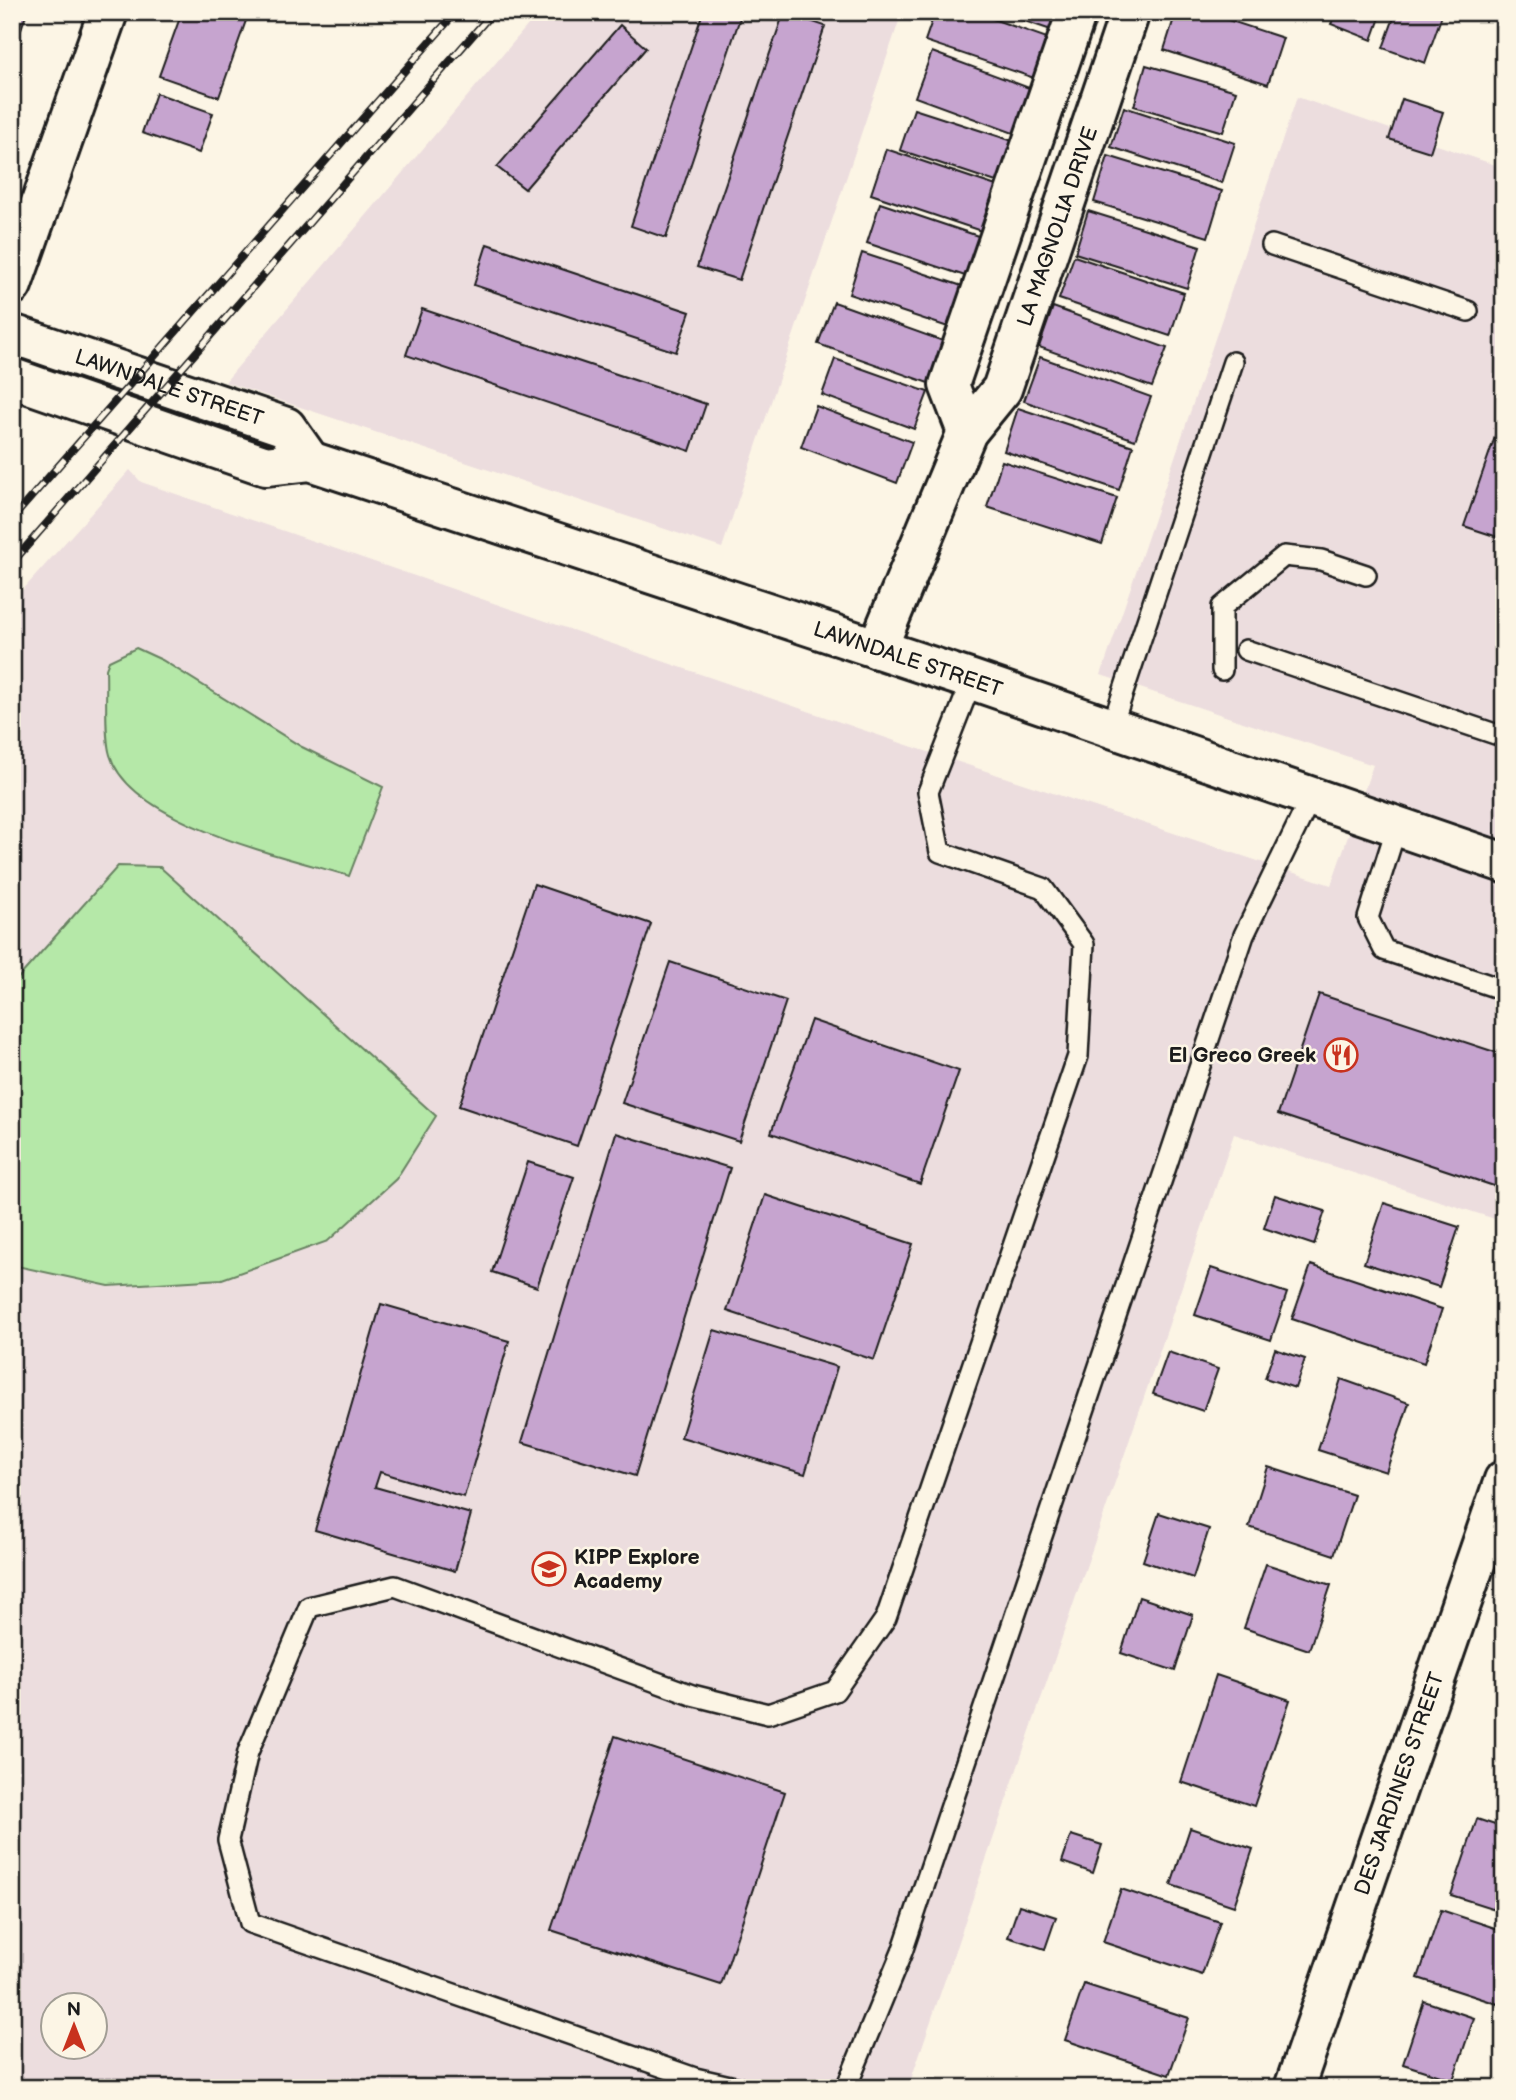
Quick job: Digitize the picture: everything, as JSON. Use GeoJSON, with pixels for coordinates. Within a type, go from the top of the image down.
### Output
{"type":"FeatureCollection","features":[{"type":"Feature","properties":{"kind":"street"},"geometry":{"type":"LineString","coordinates":[[12,285],[108,12]]}},
{"type":"Feature","properties":{"kind":"street"},"geometry":{"type":"LineString","coordinates":[[967,432],[949,385],[1077,12]]}},
{"type":"Feature","properties":{"kind":"street","name":"LA MAGNOLIA DRIVE"},"geometry":{"type":"LineString","coordinates":[[877,649],[967,432],[1002,389],[1128,18],[1127,12]]}},
{"type":"Feature","properties":{"kind":"street","name":"LAWNDALE STREET"},"geometry":{"type":"LineString","coordinates":[[12,334],[286,427],[310,461]]}},
{"type":"Feature","properties":{"kind":"street","name":"LAWNDALE STREET"},"geometry":{"type":"LineString","coordinates":[[12,378],[266,466],[310,461],[972,680],[1504,863]]}},
{"type":"Feature","properties":{"kind":"street","name":"DES JARDINES STREET"},"geometry":{"type":"LineString","coordinates":[[1294,2088],[1504,1480]]}},
{"type":"Feature","properties":{"kind":"lane"},"geometry":{"type":"LineString","coordinates":[[1272,245],[1468,311]]}},
{"type":"Feature","properties":{"kind":"lane"},"geometry":{"type":"LineString","coordinates":[[1111,729],[1233,362]]}},
{"type":"Feature","properties":{"kind":"lane"},"geometry":{"type":"LineString","coordinates":[[1222,670],[1222,607],[1284,556],[1321,561],[1366,575]]}},
{"type":"Feature","properties":{"kind":"lane"},"geometry":{"type":"LineString","coordinates":[[1246,650],[1504,737]]}},
{"type":"Feature","properties":{"kind":"lane"},"geometry":{"type":"LineString","coordinates":[[739,2088],[695,2078],[250,1923],[228,1840],[248,1752],[309,1606],[394,1586],[692,1695],[768,1714],[835,1691],[886,1618],[1078,1056],[1084,944],[1043,888],[940,852],[928,792],[972,680]]}},
{"type":"Feature","properties":{"kind":"lane"},"geometry":{"type":"LineString","coordinates":[[846,2088],[902,1952],[1244,935],[1311,797]]}},
{"type":"Feature","properties":{"kind":"lane"},"geometry":{"type":"LineString","coordinates":[[1397,826],[1368,918],[1384,950],[1504,990]]}},
{"type":"Feature","properties":{"kind":"shaded area"},"geometry":{"type":"Polygon","coordinates":[[[539,12],[893,12],[901,15],[722,548],[225,382],[539,12]]]}},
{"type":"Feature","properties":{"kind":"shaded area","name":"KIPP Explore Academy"},"geometry":{"type":"Polygon","coordinates":[[[1297,97],[1504,168],[1504,1222],[1234,1134],[908,2088],[12,2088],[12,949],[16,945],[12,944],[12,602],[130,470],[141,482],[901,743],[1331,885],[1373,765],[1101,675],[1297,97]]]}},
{"type":"Feature","properties":{"kind":"green space"},"geometry":{"type":"Polygon","coordinates":[[[136,648],[162,660],[302,747],[383,787],[349,876],[251,848],[178,819],[147,800],[123,779],[108,747],[106,669],[109,661],[136,648]]]}},
{"type":"Feature","properties":{"kind":"green space"},"geometry":{"type":"Polygon","coordinates":[[[118,866],[160,867],[436,1116],[396,1179],[328,1241],[222,1279],[109,1286],[12,1265],[12,985],[118,866]]]}},
{"type":"Feature","properties":{"kind":"building"},"geometry":{"type":"Polygon","coordinates":[[[12,12],[27,12],[20,32],[12,29],[12,12]]]}},
{"type":"Feature","properties":{"kind":"building"},"geometry":{"type":"Polygon","coordinates":[[[182,12],[249,12],[219,97],[159,76],[182,12]]]}},
{"type":"Feature","properties":{"kind":"building"},"geometry":{"type":"Polygon","coordinates":[[[703,12],[722,12],[740,18],[666,238],[631,226],[703,12]]]}},
{"type":"Feature","properties":{"kind":"building"},"geometry":{"type":"Polygon","coordinates":[[[784,12],[825,26],[739,280],[697,267],[784,12]]]}},
{"type":"Feature","properties":{"kind":"building"},"geometry":{"type":"Polygon","coordinates":[[[935,12],[973,12],[1050,39],[1037,79],[925,41],[935,12]]]}},
{"type":"Feature","properties":{"kind":"building"},"geometry":{"type":"Polygon","coordinates":[[[998,12],[1057,12],[1051,30],[998,12]]]}},
{"type":"Feature","properties":{"kind":"building"},"geometry":{"type":"Polygon","coordinates":[[[1176,12],[1204,12],[1283,38],[1268,84],[1164,50],[1176,12]]]}},
{"type":"Feature","properties":{"kind":"building"},"geometry":{"type":"Polygon","coordinates":[[[1336,12],[1382,12],[1372,40],[1331,24],[1336,12]]]}},
{"type":"Feature","properties":{"kind":"building"},"geometry":{"type":"Polygon","coordinates":[[[1396,12],[1443,12],[1425,63],[1383,48],[1396,12]]]}},
{"type":"Feature","properties":{"kind":"building"},"geometry":{"type":"Polygon","coordinates":[[[620,25],[646,48],[525,189],[497,167],[620,25]]]}},
{"type":"Feature","properties":{"kind":"building"},"geometry":{"type":"Polygon","coordinates":[[[12,39],[21,42],[12,68],[12,39]]]}},
{"type":"Feature","properties":{"kind":"building"},"geometry":{"type":"Polygon","coordinates":[[[932,52],[1032,89],[1016,134],[915,97],[932,52]]]}},
{"type":"Feature","properties":{"kind":"building"},"geometry":{"type":"Polygon","coordinates":[[[1146,65],[1236,91],[1223,132],[1134,106],[1146,65]]]}},
{"type":"Feature","properties":{"kind":"building"},"geometry":{"type":"Polygon","coordinates":[[[156,93],[213,113],[199,153],[142,133],[156,93]]]}},
{"type":"Feature","properties":{"kind":"building"},"geometry":{"type":"Polygon","coordinates":[[[1402,99],[1443,112],[1430,152],[1389,139],[1402,99]]]}},
{"type":"Feature","properties":{"kind":"building"},"geometry":{"type":"Polygon","coordinates":[[[1124,107],[1235,143],[1222,183],[1111,147],[1124,107]]]}},
{"type":"Feature","properties":{"kind":"building"},"geometry":{"type":"Polygon","coordinates":[[[914,109],[1016,142],[1002,184],[900,150],[914,109]]]}},
{"type":"Feature","properties":{"kind":"building"},"geometry":{"type":"Polygon","coordinates":[[[886,149],[999,187],[984,232],[871,194],[886,149]]]}},
{"type":"Feature","properties":{"kind":"building"},"geometry":{"type":"Polygon","coordinates":[[[1108,156],[1222,191],[1208,237],[1094,202],[1108,156]]]}},
{"type":"Feature","properties":{"kind":"building"},"geometry":{"type":"Polygon","coordinates":[[[880,203],[981,237],[968,277],[867,243],[880,203]]]}},
{"type":"Feature","properties":{"kind":"building"},"geometry":{"type":"Polygon","coordinates":[[[1088,211],[1200,246],[1187,288],[1075,253],[1088,211]]]}},
{"type":"Feature","properties":{"kind":"building"},"geometry":{"type":"Polygon","coordinates":[[[487,244],[690,312],[676,352],[474,285],[487,244]]]}},
{"type":"Feature","properties":{"kind":"building"},"geometry":{"type":"Polygon","coordinates":[[[862,253],[962,286],[948,327],[849,294],[862,253]]]}},
{"type":"Feature","properties":{"kind":"building"},"geometry":{"type":"Polygon","coordinates":[[[1074,256],[1184,293],[1170,336],[1059,299],[1074,256]]]}},
{"type":"Feature","properties":{"kind":"building"},"geometry":{"type":"Polygon","coordinates":[[[834,302],[946,342],[931,384],[818,344],[834,302]]]}},
{"type":"Feature","properties":{"kind":"building"},"geometry":{"type":"Polygon","coordinates":[[[1053,307],[1167,348],[1152,387],[1039,347],[1053,307]]]}},
{"type":"Feature","properties":{"kind":"building"},"geometry":{"type":"Polygon","coordinates":[[[422,309],[706,404],[690,451],[406,355],[422,309]]]}},
{"type":"Feature","properties":{"kind":"building"},"geometry":{"type":"Polygon","coordinates":[[[1040,357],[1151,397],[1135,440],[1024,401],[1040,357]]]}},
{"type":"Feature","properties":{"kind":"building"},"geometry":{"type":"Polygon","coordinates":[[[835,359],[928,392],[914,429],[822,395],[835,359]]]}},
{"type":"Feature","properties":{"kind":"building"},"geometry":{"type":"Polygon","coordinates":[[[816,406],[912,442],[897,483],[801,447],[816,406]]]}},
{"type":"Feature","properties":{"kind":"building"},"geometry":{"type":"Polygon","coordinates":[[[1018,408],[1133,446],[1119,490],[1004,451],[1018,408]]]}},
{"type":"Feature","properties":{"kind":"building"},"geometry":{"type":"Polygon","coordinates":[[[1504,411],[1504,539],[1464,526],[1504,411]]]}},
{"type":"Feature","properties":{"kind":"building"},"geometry":{"type":"Polygon","coordinates":[[[1002,461],[1117,498],[1102,544],[987,507],[1002,461]]]}},
{"type":"Feature","properties":{"kind":"building"},"geometry":{"type":"Polygon","coordinates":[[[534,884],[651,924],[577,1146],[459,1106],[534,884]]]}},
{"type":"Feature","properties":{"kind":"building"},"geometry":{"type":"Polygon","coordinates":[[[670,962],[786,1001],[739,1141],[622,1103],[670,962]]]}},
{"type":"Feature","properties":{"kind":"building"},"geometry":{"type":"Polygon","coordinates":[[[1319,994],[1504,1055],[1503,1189],[1278,1114],[1319,994]]]}},
{"type":"Feature","properties":{"kind":"building"},"geometry":{"type":"Polygon","coordinates":[[[811,1020],[959,1071],[920,1184],[771,1133],[811,1020]]]}},
{"type":"Feature","properties":{"kind":"building"},"geometry":{"type":"Polygon","coordinates":[[[616,1133],[730,1168],[635,1476],[522,1442],[616,1133]]]}},
{"type":"Feature","properties":{"kind":"building"},"geometry":{"type":"Polygon","coordinates":[[[528,1162],[574,1177],[537,1287],[492,1272],[528,1162]]]}},
{"type":"Feature","properties":{"kind":"building"},"geometry":{"type":"Polygon","coordinates":[[[765,1195],[913,1244],[874,1360],[727,1311],[765,1195]]]}},
{"type":"Feature","properties":{"kind":"building"},"geometry":{"type":"Polygon","coordinates":[[[1275,1195],[1325,1211],[1314,1245],[1264,1228],[1275,1195]]]}},
{"type":"Feature","properties":{"kind":"building"},"geometry":{"type":"Polygon","coordinates":[[[1384,1203],[1459,1227],[1439,1287],[1364,1263],[1384,1203]]]}},
{"type":"Feature","properties":{"kind":"building"},"geometry":{"type":"Polygon","coordinates":[[[1311,1265],[1442,1309],[1424,1363],[1292,1319],[1311,1265]]]}},
{"type":"Feature","properties":{"kind":"building"},"geometry":{"type":"Polygon","coordinates":[[[1211,1268],[1287,1293],[1271,1340],[1195,1315],[1211,1268]]]}},
{"type":"Feature","properties":{"kind":"building"},"geometry":{"type":"Polygon","coordinates":[[[381,1304],[509,1341],[464,1497],[380,1472],[375,1487],[471,1514],[455,1571],[315,1530],[381,1304]]]}},
{"type":"Feature","properties":{"kind":"building"},"geometry":{"type":"Polygon","coordinates":[[[714,1330],[837,1367],[805,1474],[681,1437],[714,1330]]]}},
{"type":"Feature","properties":{"kind":"building"},"geometry":{"type":"Polygon","coordinates":[[[1275,1349],[1305,1359],[1295,1388],[1265,1378],[1275,1349]]]}},
{"type":"Feature","properties":{"kind":"building"},"geometry":{"type":"Polygon","coordinates":[[[1168,1352],[1218,1369],[1203,1411],[1153,1394],[1168,1352]]]}},
{"type":"Feature","properties":{"kind":"building"},"geometry":{"type":"Polygon","coordinates":[[[1341,1379],[1409,1403],[1386,1472],[1318,1450],[1341,1379]]]}},
{"type":"Feature","properties":{"kind":"building"},"geometry":{"type":"Polygon","coordinates":[[[1268,1467],[1354,1495],[1334,1555],[1249,1527],[1268,1467]]]}},
{"type":"Feature","properties":{"kind":"building"},"geometry":{"type":"Polygon","coordinates":[[[1159,1513],[1209,1529],[1193,1578],[1143,1561],[1159,1513]]]}},
{"type":"Feature","properties":{"kind":"building"},"geometry":{"type":"Polygon","coordinates":[[[1266,1564],[1331,1585],[1309,1650],[1244,1628],[1266,1564]]]}},
{"type":"Feature","properties":{"kind":"building"},"geometry":{"type":"Polygon","coordinates":[[[1139,1597],[1193,1615],[1175,1671],[1121,1653],[1139,1597]]]}},
{"type":"Feature","properties":{"kind":"building"},"geometry":{"type":"Polygon","coordinates":[[[1216,1675],[1290,1700],[1254,1806],[1181,1782],[1216,1675]]]}},
{"type":"Feature","properties":{"kind":"building"},"geometry":{"type":"Polygon","coordinates":[[[615,1736],[785,1792],[721,1985],[551,1930],[615,1736]]]}},
{"type":"Feature","properties":{"kind":"building"},"geometry":{"type":"Polygon","coordinates":[[[1477,1819],[1504,1828],[1504,1912],[1451,1895],[1477,1819]]]}},
{"type":"Feature","properties":{"kind":"building"},"geometry":{"type":"Polygon","coordinates":[[[1190,1828],[1253,1849],[1234,1906],[1171,1885],[1190,1828]]]}},
{"type":"Feature","properties":{"kind":"building"},"geometry":{"type":"Polygon","coordinates":[[[1071,1835],[1102,1845],[1093,1873],[1062,1862],[1071,1835]]]}},
{"type":"Feature","properties":{"kind":"building"},"geometry":{"type":"Polygon","coordinates":[[[1121,1889],[1220,1922],[1202,1975],[1103,1942],[1121,1889]]]}},
{"type":"Feature","properties":{"kind":"building"},"geometry":{"type":"Polygon","coordinates":[[[1019,1905],[1056,1917],[1045,1949],[1008,1937],[1019,1905]]]}},
{"type":"Feature","properties":{"kind":"building"},"geometry":{"type":"Polygon","coordinates":[[[1441,1910],[1504,1931],[1504,2006],[1418,1978],[1441,1910]]]}},
{"type":"Feature","properties":{"kind":"building"},"geometry":{"type":"Polygon","coordinates":[[[1084,1984],[1189,2018],[1169,2075],[1065,2040],[1084,1984]]]}},
{"type":"Feature","properties":{"kind":"building"},"geometry":{"type":"Polygon","coordinates":[[[1424,2001],[1474,2018],[1453,2080],[1403,2064],[1424,2001]]]}},
{"type":"Feature","properties":{"kind":"railway"},"geometry":{"type":"LineString","coordinates":[[12,519],[456,12]]}},
{"type":"Feature","properties":{"kind":"railway"},"geometry":{"type":"LineString","coordinates":[[12,563],[493,12]]}},
{"type":"Feature","properties":{"kind":"place","name":"El Greco Greek"},"geometry":{"type":"Point","coordinates":[1341,1055]}},
{"type":"Feature","properties":{"kind":"place","name":"KIPP Explore Academy"},"geometry":{"type":"Point","coordinates":[549,1569]}}]}
